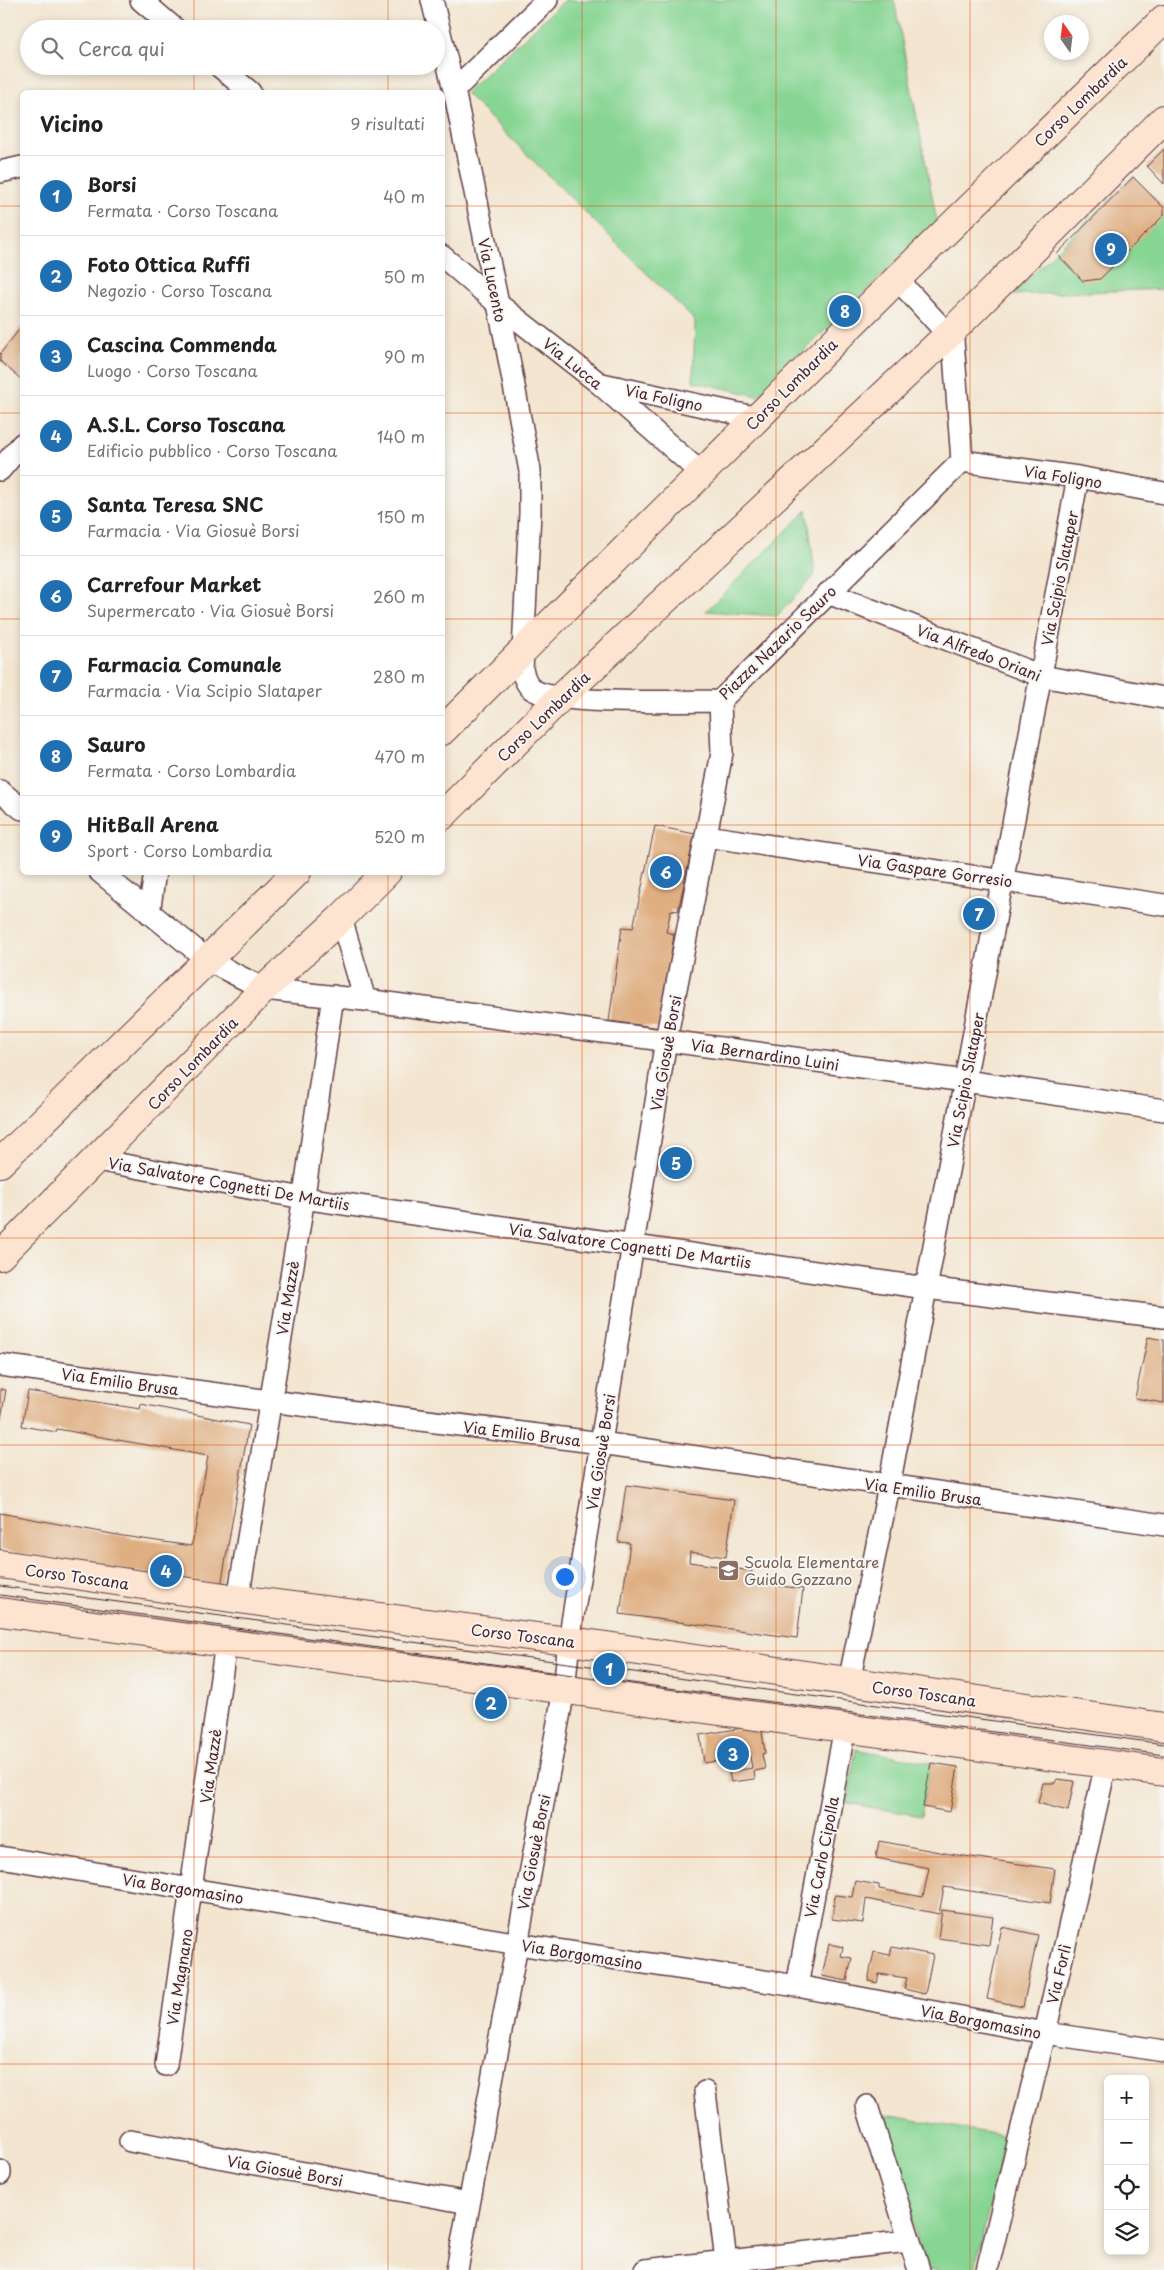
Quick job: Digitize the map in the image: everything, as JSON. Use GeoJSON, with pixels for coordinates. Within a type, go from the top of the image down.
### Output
{"type":"FeatureCollection","features":[{"type":"Feature","properties":{"kind":"street"},"geometry":{"type":"LineString","coordinates":[[141,0],[164,20]]}},
{"type":"Feature","properties":{"kind":"street","name":"Via Lucento"},"geometry":{"type":"LineString","coordinates":[[432,0],[437,20]]}},
{"type":"Feature","properties":{"kind":"street"},"geometry":{"type":"LineString","coordinates":[[454,90],[547,0]]}},
{"type":"Feature","properties":{"kind":"street","name":"Corso Lombardia"},"geometry":{"type":"LineString","coordinates":[[445,728],[897,279],[1164,19]]}},
{"type":"Feature","properties":{"kind":"street","name":"Via Lucento"},"geometry":{"type":"LineString","coordinates":[[445,53],[498,304],[530,471]]}},
{"type":"Feature","properties":{"kind":"street"},"geometry":{"type":"LineString","coordinates":[[230,75],[248,90]]}},
{"type":"Feature","properties":{"kind":"street","name":"Corso Lombardia"},"geometry":{"type":"LineString","coordinates":[[445,813],[561,697],[949,334],[1164,119]]}},
{"type":"Feature","properties":{"kind":"street"},"geometry":{"type":"LineString","coordinates":[[0,172],[20,167]]}},
{"type":"Feature","properties":{"kind":"street","name":"Via Lucca"},"geometry":{"type":"LineString","coordinates":[[445,259],[498,304],[600,384],[701,473]]}},
{"type":"Feature","properties":{"kind":"street"},"geometry":{"type":"LineString","coordinates":[[897,279],[949,334],[952,340],[962,461]]}},
{"type":"Feature","properties":{"kind":"street","name":"Via Foligno"},"geometry":{"type":"LineString","coordinates":[[600,384],[758,418]]}},
{"type":"Feature","properties":{"kind":"street"},"geometry":{"type":"LineString","coordinates":[[0,470],[20,446]]}},
{"type":"Feature","properties":{"kind":"street","name":"Via Foligno"},"geometry":{"type":"LineString","coordinates":[[962,461],[1078,477],[1164,493]]}},
{"type":"Feature","properties":{"kind":"street","name":"Piazza Nazario Sauro"},"geometry":{"type":"LineString","coordinates":[[530,471],[530,512],[522,653],[522,670],[525,682],[534,691],[561,697],[596,700],[720,701],[962,461]]}},
{"type":"Feature","properties":{"kind":"street","name":"Via Scipio Slataper"},"geometry":{"type":"LineString","coordinates":[[849,1682],[926,1288],[1078,477]]}},
{"type":"Feature","properties":{"kind":"street","name":"Via Alfredo Oriani"},"geometry":{"type":"LineString","coordinates":[[828,593],[1041,676],[1164,698]]}},
{"type":"Feature","properties":{"kind":"street","name":"Via Giosuè Borsi"},"geometry":{"type":"LineString","coordinates":[[457,2270],[564,1690],[569,1641],[666,1040],[722,752],[720,701]]}},
{"type":"Feature","properties":{"kind":"street"},"geometry":{"type":"LineString","coordinates":[[0,791],[20,807]]}},
{"type":"Feature","properties":{"kind":"street","name":"Via Gaspare Gorresio"},"geometry":{"type":"LineString","coordinates":[[706,836],[1164,905]]}},
{"type":"Feature","properties":{"kind":"street","name":"Via Bernardino Luini"},"geometry":{"type":"LineString","coordinates":[[104,875],[208,961],[264,989],[365,1000],[666,1040],[1164,1110]]}},
{"type":"Feature","properties":{"kind":"street"},"geometry":{"type":"LineString","coordinates":[[149,913],[155,875]]}},
{"type":"Feature","properties":{"kind":"street"},"geometry":{"type":"LineString","coordinates":[[0,1163],[294,875]]}},
{"type":"Feature","properties":{"kind":"street","name":"Corso Lombardia"},"geometry":{"type":"LineString","coordinates":[[0,1256],[264,989],[341,918],[383,875]]}},
{"type":"Feature","properties":{"kind":"street"},"geometry":{"type":"LineString","coordinates":[[341,918],[365,1000]]}},
{"type":"Feature","properties":{"kind":"street","name":"Via Mazzè"},"geometry":{"type":"LineString","coordinates":[[238,1599],[303,1198],[333,996]]}},
{"type":"Feature","properties":{"kind":"street","name":"Via Salvatore Cognetti De Martiis"},"geometry":{"type":"LineString","coordinates":[[97,1160],[303,1198],[926,1288],[1164,1317]]}},
{"type":"Feature","properties":{"kind":"street","name":"Via Emilio Brusa"},"geometry":{"type":"LineString","coordinates":[[0,1365],[270,1402],[601,1443],[888,1486],[1163,1523]]}},
{"type":"Feature","properties":{"kind":"street","name":"Corso Toscana"},"geometry":{"type":"LineString","coordinates":[[0,1564],[238,1599],[569,1641],[1164,1727]]}},
{"type":"Feature","properties":{"kind":"street"},"geometry":{"type":"LineString","coordinates":[[0,1612],[1164,1772]]}},
{"type":"Feature","properties":{"kind":"street","name":"Via Mazzè"},"geometry":{"type":"LineString","coordinates":[[193,1889],[226,1643]]}},
{"type":"Feature","properties":{"kind":"street","name":"Via Carlo Cipolla"},"geometry":{"type":"LineString","coordinates":[[797,1986],[845,1727]]}},
{"type":"Feature","properties":{"kind":"street","name":"Via Forlì"},"geometry":{"type":"LineString","coordinates":[[987,2270],[1045,2033],[1106,1764]]}},
{"type":"Feature","properties":{"kind":"street","name":"Via Borgomasino"},"geometry":{"type":"LineString","coordinates":[[0,1857],[516,1944],[797,1986],[1045,2033],[1164,2051]]}},
{"type":"Feature","properties":{"kind":"street","name":"Via Magnano"},"geometry":{"type":"LineString","coordinates":[[166,2065],[193,1889]]}},
{"type":"Feature","properties":{"kind":"street"},"geometry":{"type":"LineString","coordinates":[[705,2092],[726,2261]]}},
{"type":"Feature","properties":{"kind":"street"},"geometry":{"type":"LineString","coordinates":[[867,2106],[919,2270]]}},
{"type":"Feature","properties":{"kind":"street","name":"Via Giosuè Borsi"},"geometry":{"type":"LineString","coordinates":[[130,2141],[469,2203]]}},
{"type":"Feature","properties":{"kind":"street"},"geometry":{"type":"LineString","coordinates":[[646,2270],[726,2261],[796,2262],[909,2241]]}},
{"type":"Feature","properties":{"kind":"green space"},"geometry":{"type":"Polygon","coordinates":[[[565,0],[894,0],[937,221],[758,396],[693,381],[695,321],[465,93],[565,0]]]}},
{"type":"Feature","properties":{"kind":"green space"},"geometry":{"type":"Polygon","coordinates":[[[1133,177],[1164,208],[1164,289],[1011,295],[1133,177]]]}},
{"type":"Feature","properties":{"kind":"green space"},"geometry":{"type":"Polygon","coordinates":[[[807,510],[815,575],[777,616],[706,611],[807,510]]]}},
{"type":"Feature","properties":{"kind":"green space"},"geometry":{"type":"Polygon","coordinates":[[[856,1749],[931,1763],[921,1816],[847,1803],[856,1749]]]}},
{"type":"Feature","properties":{"kind":"green space"},"geometry":{"type":"Polygon","coordinates":[[[874,2113],[1005,2136],[975,2270],[927,2270],[874,2113]]]}},
{"type":"Feature","properties":{"kind":"building"},"geometry":{"type":"Polygon","coordinates":[[[1164,149],[1164,184],[1147,166],[1164,149]]]}},
{"type":"Feature","properties":{"kind":"building"},"geometry":{"type":"Polygon","coordinates":[[[1133,177],[1164,208],[1164,215],[1100,279],[1083,281],[1057,254],[1133,177]]]}},
{"type":"Feature","properties":{"kind":"building"},"geometry":{"type":"Polygon","coordinates":[[[20,329],[20,378],[0,361],[0,354],[20,329]]]}},
{"type":"Feature","properties":{"kind":"building"},"geometry":{"type":"Polygon","coordinates":[[[655,826],[695,834],[678,911],[671,910],[666,932],[674,934],[661,1028],[609,1021],[622,927],[633,928],[655,826]]]}},
{"type":"Feature","properties":{"kind":"building"},"geometry":{"type":"Polygon","coordinates":[[[1148,1337],[1164,1340],[1164,1403],[1135,1398],[1148,1337]]]}},
{"type":"Feature","properties":{"kind":"building"},"geometry":{"type":"Polygon","coordinates":[[[0,1389],[6,1390],[1,1419],[0,1419],[0,1389]]]}},
{"type":"Feature","properties":{"kind":"building"},"geometry":{"type":"Polygon","coordinates":[[[28,1391],[140,1409],[141,1404],[249,1425],[221,1586],[0,1550],[0,1513],[123,1536],[191,1546],[194,1536],[208,1456],[57,1429],[56,1432],[22,1426],[28,1391]]]}},
{"type":"Feature","properties":{"kind":"building"},"geometry":{"type":"Polygon","coordinates":[[[626,1485],[734,1500],[726,1557],[690,1552],[689,1562],[752,1571],[750,1582],[803,1589],[797,1638],[620,1614],[630,1543],[618,1542],[626,1485]]]}},
{"type":"Feature","properties":{"kind":"building"},"geometry":{"type":"Polygon","coordinates":[[[761,1725],[765,1753],[762,1754],[765,1769],[754,1771],[755,1779],[731,1782],[729,1772],[752,1768],[750,1756],[704,1763],[700,1735],[761,1725]]]}},
{"type":"Feature","properties":{"kind":"building"},"geometry":{"type":"Polygon","coordinates":[[[931,1763],[958,1767],[950,1812],[923,1807],[931,1763]]]}},
{"type":"Feature","properties":{"kind":"building"},"geometry":{"type":"Polygon","coordinates":[[[1057,1779],[1074,1781],[1068,1811],[1038,1803],[1043,1783],[1055,1783],[1057,1779]]]}},
{"type":"Feature","properties":{"kind":"building"},"geometry":{"type":"Polygon","coordinates":[[[879,1841],[950,1854],[1055,1869],[1050,1903],[944,1887],[939,1914],[866,1899],[863,1923],[832,1919],[835,1895],[852,1897],[855,1881],[879,1885],[879,1889],[923,1897],[929,1868],[876,1858],[879,1841]]]}},
{"type":"Feature","properties":{"kind":"building"},"geometry":{"type":"Polygon","coordinates":[[[942,1910],[993,1917],[989,1945],[938,1938],[942,1910]]]}},
{"type":"Feature","properties":{"kind":"building"},"geometry":{"type":"Polygon","coordinates":[[[1002,1927],[1038,1935],[1023,2007],[987,1999],[1002,1927]]]}},
{"type":"Feature","properties":{"kind":"building"},"geometry":{"type":"Polygon","coordinates":[[[829,1944],[843,1947],[841,1956],[852,1958],[847,1981],[822,1976],[829,1944]]]}},
{"type":"Feature","properties":{"kind":"building"},"geometry":{"type":"Polygon","coordinates":[[[892,1947],[933,1955],[925,1994],[904,1989],[907,1978],[879,1974],[877,1983],[868,1981],[874,1952],[890,1955],[892,1947]]]}},
{"type":"Feature","properties":{"kind":"tram line"},"geometry":{"type":"LineString","coordinates":[[0,1586],[1164,1744]]}},
{"type":"Feature","properties":{"kind":"tram line"},"geometry":{"type":"LineString","coordinates":[[0,1595],[1164,1755]]}},
{"type":"Feature","properties":{"kind":"place","name":"HitBall Arena"},"geometry":{"type":"Point","coordinates":[1111,249]}},
{"type":"Feature","properties":{"kind":"place","name":"Sauro"},"geometry":{"type":"Point","coordinates":[845,311]}},
{"type":"Feature","properties":{"kind":"place","name":"Carrefour Market"},"geometry":{"type":"Point","coordinates":[666,872]}},
{"type":"Feature","properties":{"kind":"place","name":"Farmacia Comunale"},"geometry":{"type":"Point","coordinates":[979,914]}},
{"type":"Feature","properties":{"kind":"place","name":"Santa Teresa SNC"},"geometry":{"type":"Point","coordinates":[676,1163]}},
{"type":"Feature","properties":{"kind":"place","name":"Scuola Elementare Guido Gozzano"},"geometry":{"type":"Point","coordinates":[728,1570]}},
{"type":"Feature","properties":{"kind":"place","name":"A.S.L. Corso Toscana"},"geometry":{"type":"Point","coordinates":[166,1571]}},
{"type":"Feature","properties":{"kind":"place","name":"Borsi"},"geometry":{"type":"Point","coordinates":[609,1669]}},
{"type":"Feature","properties":{"kind":"place","name":"Foto Ottica Ruffi"},"geometry":{"type":"Point","coordinates":[491,1703]}},
{"type":"Feature","properties":{"kind":"place","name":"Cascina Commenda"},"geometry":{"type":"Point","coordinates":[733,1754]}}]}
